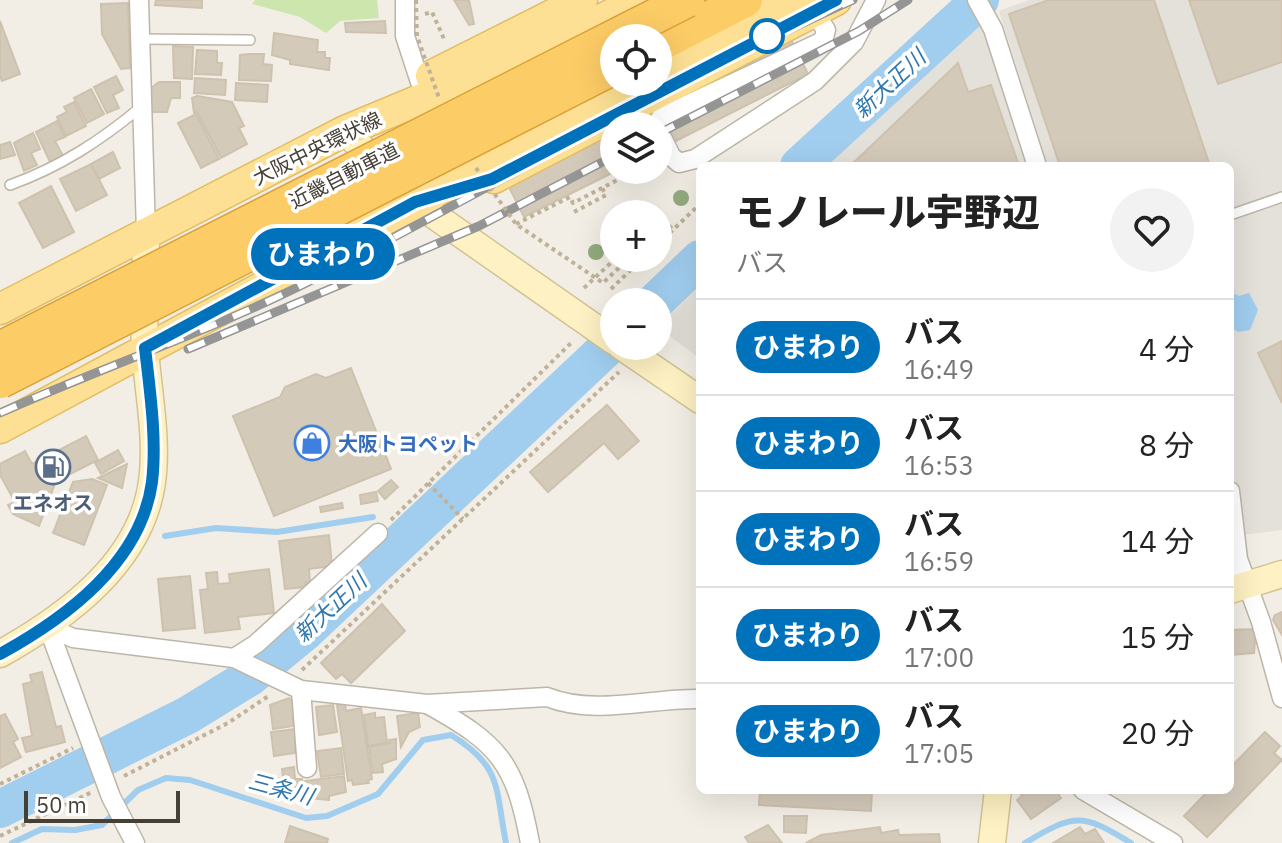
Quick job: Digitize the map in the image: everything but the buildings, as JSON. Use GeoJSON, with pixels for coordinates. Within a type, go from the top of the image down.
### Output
{"type":"FeatureCollection","features":[{"type":"Feature","properties":{"kind":"highway","name":"近畿自動車道"},"geometry":{"type":"LineString","coordinates":[[0,349],[687,0]]}},
{"type":"Feature","properties":{"kind":"highway"},"geometry":{"type":"LineString","coordinates":[[672,38],[745,0]]}},
{"type":"Feature","properties":{"kind":"highway","name":"近畿自動車道"},"geometry":{"type":"LineString","coordinates":[[0,381],[600,74]]}},
{"type":"Feature","properties":{"kind":"main road"},"geometry":{"type":"LineString","coordinates":[[345,131],[424,75],[582,0]]}},
{"type":"Feature","properties":{"kind":"main road","name":"大阪中央環状線"},"geometry":{"type":"LineString","coordinates":[[0,309],[345,131],[549,46],[640,0]]}},
{"type":"Feature","properties":{"kind":"main road"},"geometry":{"type":"LineString","coordinates":[[672,61],[798,8],[836,0]]}},
{"type":"Feature","properties":{"kind":"main road"},"geometry":{"type":"LineString","coordinates":[[415,202],[492,179],[798,8]]}},
{"type":"Feature","properties":{"kind":"main road"},"geometry":{"type":"LineString","coordinates":[[0,428],[415,202],[602,96]]}},
{"type":"Feature","properties":{"kind":"street"},"geometry":{"type":"LineString","coordinates":[[0,654],[48,627],[109,572],[140,526],[152,482],[145,348],[146,233],[139,0]]}},
{"type":"Feature","properties":{"kind":"street"},"geometry":{"type":"LineString","coordinates":[[405,0],[405,36],[424,75]]}},
{"type":"Feature","properties":{"kind":"street"},"geometry":{"type":"LineString","coordinates":[[672,157],[679,163],[695,159],[815,81],[854,42],[876,0]]}},
{"type":"Feature","properties":{"kind":"street"},"geometry":{"type":"LineString","coordinates":[[977,0],[986,17],[1036,162]]}},
{"type":"Feature","properties":{"kind":"street"},"geometry":{"type":"LineString","coordinates":[[672,112],[823,41],[826,30],[820,21],[798,8]]}},
{"type":"Feature","properties":{"kind":"street"},"geometry":{"type":"LineString","coordinates":[[345,131],[415,202],[600,332]]}},
{"type":"Feature","properties":{"kind":"street"},"geometry":{"type":"LineString","coordinates":[[642,360],[691,391]]}},
{"type":"Feature","properties":{"kind":"street"},"geometry":{"type":"LineString","coordinates":[[1234,525],[1240,588],[1282,698]]}},
{"type":"Feature","properties":{"kind":"street"},"geometry":{"type":"LineString","coordinates":[[234,658],[256,644],[378,533]]}},
{"type":"Feature","properties":{"kind":"street"},"geometry":{"type":"LineString","coordinates":[[1240,588],[1282,574]]}},
{"type":"Feature","properties":{"kind":"street"},"geometry":{"type":"LineString","coordinates":[[48,627],[73,638],[234,658],[292,684],[427,704],[547,697],[566,705],[592,707],[666,698],[696,699]]}},
{"type":"Feature","properties":{"kind":"street"},"geometry":{"type":"LineString","coordinates":[[48,627],[85,745],[109,786],[135,843]]}},
{"type":"Feature","properties":{"kind":"street"},"geometry":{"type":"LineString","coordinates":[[292,684],[307,768]]}},
{"type":"Feature","properties":{"kind":"street"},"geometry":{"type":"LineString","coordinates":[[427,704],[473,729],[499,752],[525,818],[530,843]]}},
{"type":"Feature","properties":{"kind":"street"},"geometry":{"type":"LineString","coordinates":[[992,843],[998,794]]}},
{"type":"Feature","properties":{"kind":"street"},"geometry":{"type":"LineString","coordinates":[[1090,794],[1173,843]]}},
{"type":"Feature","properties":{"kind":"lane"},"geometry":{"type":"LineString","coordinates":[[139,39],[250,40]]}},
{"type":"Feature","properties":{"kind":"lane"},"geometry":{"type":"LineString","coordinates":[[10,185],[48,171],[104,138],[141,107]]}},
{"type":"Feature","properties":{"kind":"lane"},"geometry":{"type":"LineString","coordinates":[[1234,214],[1282,197]]}},
{"type":"Feature","properties":{"kind":"path"},"geometry":{"type":"LineString","coordinates":[[416,0],[417,36],[424,75],[442,106]]}},
{"type":"Feature","properties":{"kind":"path"},"geometry":{"type":"LineString","coordinates":[[426,26],[425,14],[432,12],[446,38],[434,45]]}},
{"type":"Feature","properties":{"kind":"path"},"geometry":{"type":"LineString","coordinates":[[424,75],[427,39]]}},
{"type":"Feature","properties":{"kind":"path"},"geometry":{"type":"LineString","coordinates":[[475,166],[516,224],[603,283],[614,272]]}},
{"type":"Feature","properties":{"kind":"path"},"geometry":{"type":"LineString","coordinates":[[516,224],[569,196],[573,203],[610,184]]}},
{"type":"Feature","properties":{"kind":"path"},"geometry":{"type":"LineString","coordinates":[[574,212],[606,195],[602,188]]}},
{"type":"Feature","properties":{"kind":"path"},"geometry":{"type":"LineString","coordinates":[[673,230],[696,208]]}},
{"type":"Feature","properties":{"kind":"path"},"geometry":{"type":"LineString","coordinates":[[584,288],[601,272]]}},
{"type":"Feature","properties":{"kind":"path"},"geometry":{"type":"LineString","coordinates":[[612,288],[629,272]]}},
{"type":"Feature","properties":{"kind":"path"},"geometry":{"type":"LineString","coordinates":[[378,533],[571,343]]}},
{"type":"Feature","properties":{"kind":"path"},"geometry":{"type":"LineString","coordinates":[[0,836],[109,786],[228,723],[292,684],[462,518],[605,360]]}},
{"type":"Feature","properties":{"kind":"path"},"geometry":{"type":"LineString","coordinates":[[430,485],[462,518]]}},
{"type":"Feature","properties":{"kind":"path"},"geometry":{"type":"LineString","coordinates":[[0,784],[85,745]]}},
{"type":"Feature","properties":{"kind":"shaded area"},"geometry":{"type":"Polygon","coordinates":[[[1029,0],[1282,0],[1282,530],[1241,535],[1234,478],[1234,162],[1047,162],[999,11],[1029,0]]]}},
{"type":"Feature","properties":{"kind":"shaded area"},"geometry":{"type":"Polygon","coordinates":[[[979,22],[993,50],[1027,162],[829,162],[968,28],[979,22]]]}},
{"type":"Feature","properties":{"kind":"shaded area"},"geometry":{"type":"Polygon","coordinates":[[[696,290],[696,356],[672,338],[672,313],[696,290]]]}},
{"type":"Feature","properties":{"kind":"green space"},"geometry":{"type":"Polygon","coordinates":[[[255,0],[377,0],[379,18],[340,21],[326,33],[300,17],[252,4],[255,0]]]}},
{"type":"Feature","properties":{"kind":"water"},"geometry":{"type":"Polygon","coordinates":[[[1249,293],[1258,310],[1250,330],[1234,330],[1234,294],[1239,296],[1249,293]]]}},
{"type":"Feature","properties":{"kind":"waterway","name":"新大正川"},"geometry":{"type":"LineString","coordinates":[[803,162],[980,0]]}},
{"type":"Feature","properties":{"kind":"waterway","name":"新大正川"},"geometry":{"type":"LineString","coordinates":[[670,288],[696,263]]}},
{"type":"Feature","properties":{"kind":"waterway","name":"新大正川"},"geometry":{"type":"LineString","coordinates":[[0,809],[188,715],[250,677],[306,631],[600,354]]}},
{"type":"Feature","properties":{"kind":"waterway"},"geometry":{"type":"LineString","coordinates":[[409,513],[432,512]]}},
{"type":"Feature","properties":{"kind":"waterway"},"geometry":{"type":"LineString","coordinates":[[165,536],[216,528],[277,532],[373,517]]}},
{"type":"Feature","properties":{"kind":"waterway","name":"三条川"},"geometry":{"type":"LineString","coordinates":[[12,843],[42,829],[75,830],[102,825],[138,790],[166,778],[190,780],[306,818],[327,816],[378,794],[423,740],[451,735],[480,758],[494,780],[506,843]]}},
{"type":"Feature","properties":{"kind":"waterway","name":"三条川"},"geometry":{"type":"LineString","coordinates":[[1025,843],[1056,826],[1078,820],[1101,826],[1131,843]]}},
{"type":"Feature","properties":{"kind":"railway"},"geometry":{"type":"LineString","coordinates":[[0,413],[277,297],[717,66],[853,0]]}},
{"type":"Feature","properties":{"kind":"railway"},"geometry":{"type":"LineString","coordinates":[[672,127],[859,31],[908,0]]}},
{"type":"Feature","properties":{"kind":"railway"},"geometry":{"type":"LineString","coordinates":[[188,349],[479,226],[600,163]]}},
{"type":"Feature","properties":{"kind":"bus line","name":"ひまわり"},"geometry":{"type":"LineString","coordinates":[[0,654],[48,627],[109,572],[140,526],[152,482],[145,348],[374,227],[415,202],[492,179],[836,0]]}},
{"type":"Feature","properties":{"kind":"place","name":"大阪トヨペット"},"geometry":{"type":"Point","coordinates":[312,443]}},
{"type":"Feature","properties":{"kind":"place","name":"エネオス"},"geometry":{"type":"Point","coordinates":[53,467]}}]}
